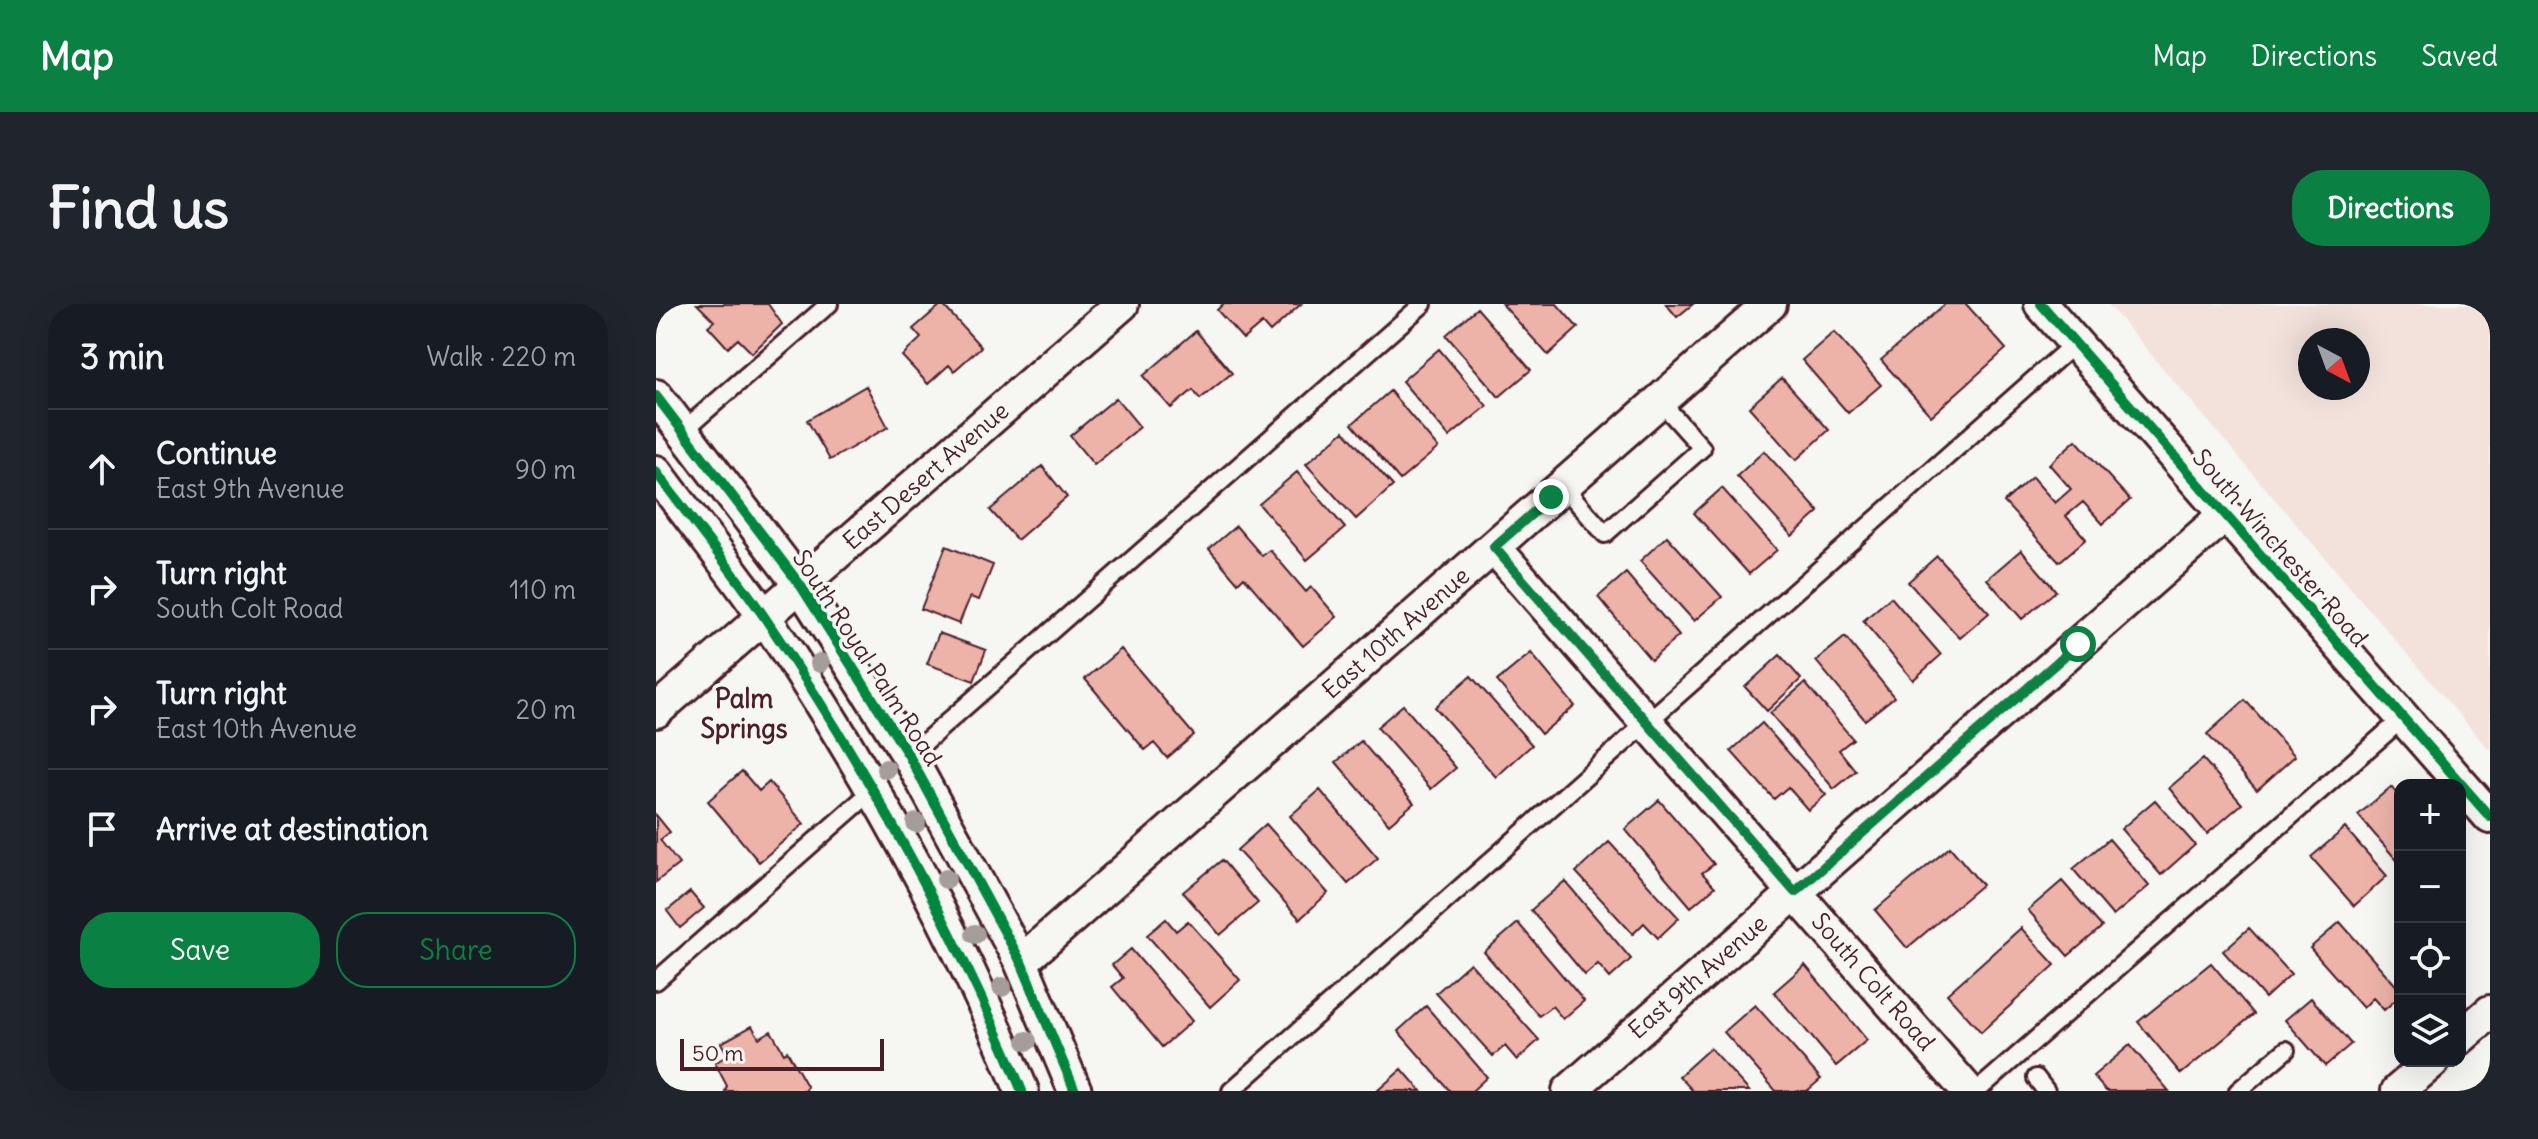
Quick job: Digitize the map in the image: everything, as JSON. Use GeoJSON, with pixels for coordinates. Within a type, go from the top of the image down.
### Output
{"type":"FeatureCollection","features":[{"type":"Feature","properties":{"kind":"street","name":"East Desert Avenue"},"geometry":{"type":"LineString","coordinates":[[656,711],[1122,304]]}},
{"type":"Feature","properties":{"kind":"street","name":"East 10th Avenue"},"geometry":{"type":"LineString","coordinates":[[1021,962],[1770,304]]}},
{"type":"Feature","properties":{"kind":"street","name":"South Winchester Road"},"geometry":{"type":"LineString","coordinates":[[2041,304],[2490,817]]}},
{"type":"Feature","properties":{"kind":"street","name":"South Royal Palm Road"},"geometry":{"type":"LineString","coordinates":[[656,396],[685,429],[801,586],[909,756],[1021,962],[1075,1091]]}},
{"type":"Feature","properties":{"kind":"street"},"geometry":{"type":"LineString","coordinates":[[656,472],[764,617],[872,791],[982,995],[1022,1091]]}},
{"type":"Feature","properties":{"kind":"street","name":"East 9th Avenue"},"geometry":{"type":"LineString","coordinates":[[1569,1091],[2225,515]]}},
{"type":"Feature","properties":{"kind":"street","name":"South Colt Road"},"geometry":{"type":"LineString","coordinates":[[1494,547],[1968,1091]]}},
{"type":"Feature","properties":{"kind":"street"},"geometry":{"type":"LineString","coordinates":[[2466,1033],[2490,1012]]}},
{"type":"Feature","properties":{"kind":"street"},"geometry":{"type":"LineString","coordinates":[[2398,1091],[2426,1067]]}},
{"type":"Feature","properties":{"kind":"lane"},"geometry":{"type":"LineString","coordinates":[[685,429],[829,304]]}},
{"type":"Feature","properties":{"kind":"lane"},"geometry":{"type":"LineString","coordinates":[[909,756],[1423,304]]}},
{"type":"Feature","properties":{"kind":"lane"},"geometry":{"type":"LineString","coordinates":[[1231,1091],[2075,343]]}},
{"type":"Feature","properties":{"kind":"lane"},"geometry":{"type":"LineString","coordinates":[[1563,486],[1605,534],[1702,448],[1660,401]]}},
{"type":"Feature","properties":{"kind":"lane"},"geometry":{"type":"LineString","coordinates":[[1977,1091],[2402,719]]}},
{"type":"Feature","properties":{"kind":"lane"},"geometry":{"type":"LineString","coordinates":[[656,981],[872,791]]}},
{"type":"Feature","properties":{"kind":"lane"},"geometry":{"type":"LineString","coordinates":[[2238,1091],[2286,1050]]}},
{"type":"Feature","properties":{"kind":"shaded area"},"geometry":{"type":"Polygon","coordinates":[[[2108,304],[2490,304],[2490,751],[2108,304]]]}},
{"type":"Feature","properties":{"kind":"building"},"geometry":{"type":"Polygon","coordinates":[[[697,304],[768,304],[782,324],[752,353],[738,339],[728,348],[708,326],[714,321],[697,304]]]}},
{"type":"Feature","properties":{"kind":"building"},"geometry":{"type":"Polygon","coordinates":[[[942,304],[981,347],[954,371],[949,365],[928,384],[902,356],[921,338],[913,329],[942,304]]]}},
{"type":"Feature","properties":{"kind":"building"},"geometry":{"type":"Polygon","coordinates":[[[1223,304],[1301,304],[1270,332],[1262,323],[1243,339],[1217,310],[1223,304]]]}},
{"type":"Feature","properties":{"kind":"building"},"geometry":{"type":"Polygon","coordinates":[[[1502,304],[1557,304],[1578,328],[1548,355],[1502,304]]]}},
{"type":"Feature","properties":{"kind":"building"},"geometry":{"type":"Polygon","coordinates":[[[1666,304],[1693,304],[1677,317],[1666,304]]]}},
{"type":"Feature","properties":{"kind":"building"},"geometry":{"type":"Polygon","coordinates":[[[1945,304],[1966,304],[2006,349],[1931,416],[1881,360],[1945,304]]]}},
{"type":"Feature","properties":{"kind":"building"},"geometry":{"type":"Polygon","coordinates":[[[1477,308],[1531,370],[1499,397],[1446,335],[1477,308]]]}},
{"type":"Feature","properties":{"kind":"building"},"geometry":{"type":"Polygon","coordinates":[[[1196,331],[1232,373],[1200,399],[1193,390],[1171,408],[1143,376],[1196,331]]]}},
{"type":"Feature","properties":{"kind":"building"},"geometry":{"type":"Polygon","coordinates":[[[1834,332],[1881,385],[1848,413],[1802,360],[1834,332]]]}},
{"type":"Feature","properties":{"kind":"building"},"geometry":{"type":"Polygon","coordinates":[[[1439,349],[1487,406],[1449,437],[1402,381],[1439,349]]]}},
{"type":"Feature","properties":{"kind":"building"},"geometry":{"type":"Polygon","coordinates":[[[1782,378],[1829,430],[1796,460],[1749,407],[1782,378]]]}},
{"type":"Feature","properties":{"kind":"building"},"geometry":{"type":"Polygon","coordinates":[[[866,386],[888,427],[830,460],[807,420],[866,386]]]}},
{"type":"Feature","properties":{"kind":"building"},"geometry":{"type":"Polygon","coordinates":[[[1390,391],[1438,448],[1400,480],[1352,424],[1390,391]]]}},
{"type":"Feature","properties":{"kind":"building"},"geometry":{"type":"Polygon","coordinates":[[[1116,398],[1140,427],[1094,465],[1070,436],[1116,398]]]}},
{"type":"Feature","properties":{"kind":"building"},"geometry":{"type":"Polygon","coordinates":[[[1344,431],[1393,486],[1356,519],[1306,464],[1344,431]]]}},
{"type":"Feature","properties":{"kind":"building"},"geometry":{"type":"Polygon","coordinates":[[[2076,440],[2130,500],[2103,524],[2083,502],[2066,516],[2086,539],[2059,562],[2004,502],[2032,477],[2055,503],[2071,489],[2049,464],[2076,440]]]}},
{"type":"Feature","properties":{"kind":"building"},"geometry":{"type":"Polygon","coordinates":[[[1764,451],[1819,512],[1792,536],[1737,476],[1764,451]]]}},
{"type":"Feature","properties":{"kind":"building"},"geometry":{"type":"Polygon","coordinates":[[[1042,466],[1067,497],[1017,540],[990,510],[1042,466]]]}},
{"type":"Feature","properties":{"kind":"building"},"geometry":{"type":"Polygon","coordinates":[[[1297,472],[1345,528],[1307,560],[1259,504],[1297,472]]]}},
{"type":"Feature","properties":{"kind":"building"},"geometry":{"type":"Polygon","coordinates":[[[1722,488],[1777,550],[1749,574],[1694,513],[1722,488]]]}},
{"type":"Feature","properties":{"kind":"building"},"geometry":{"type":"Polygon","coordinates":[[[1236,526],[1262,556],[1270,550],[1306,592],[1311,587],[1337,617],[1303,646],[1244,577],[1238,583],[1209,549],[1236,526]]]}},
{"type":"Feature","properties":{"kind":"building"},"geometry":{"type":"Polygon","coordinates":[[[1667,536],[1722,597],[1694,621],[1640,561],[1667,536]]]}},
{"type":"Feature","properties":{"kind":"building"},"geometry":{"type":"Polygon","coordinates":[[[946,546],[993,565],[979,600],[970,597],[959,624],[921,609],[946,546]]]}},
{"type":"Feature","properties":{"kind":"building"},"geometry":{"type":"Polygon","coordinates":[[[2021,550],[2056,591],[2022,619],[1987,579],[2021,550]]]}},
{"type":"Feature","properties":{"kind":"building"},"geometry":{"type":"Polygon","coordinates":[[[1937,556],[1989,613],[1960,638],[1908,582],[1937,556]]]}},
{"type":"Feature","properties":{"kind":"building"},"geometry":{"type":"Polygon","coordinates":[[[1626,573],[1679,636],[1651,660],[1598,597],[1626,573]]]}},
{"type":"Feature","properties":{"kind":"building"},"geometry":{"type":"Polygon","coordinates":[[[1891,597],[1941,655],[1913,680],[1863,621],[1891,597]]]}},
{"type":"Feature","properties":{"kind":"building"},"geometry":{"type":"Polygon","coordinates":[[[939,633],[986,650],[974,681],[927,664],[939,633]]]}},
{"type":"Feature","properties":{"kind":"building"},"geometry":{"type":"Polygon","coordinates":[[[1845,637],[1894,697],[1865,720],[1816,661],[1845,637]]]}},
{"type":"Feature","properties":{"kind":"building"},"geometry":{"type":"Polygon","coordinates":[[[1121,649],[1194,735],[1167,758],[1154,743],[1145,750],[1085,679],[1121,649]]]}},
{"type":"Feature","properties":{"kind":"building"},"geometry":{"type":"Polygon","coordinates":[[[1531,653],[1575,706],[1541,734],[1497,681],[1531,653]]]}},
{"type":"Feature","properties":{"kind":"building"},"geometry":{"type":"Polygon","coordinates":[[[1780,655],[1801,679],[1767,711],[1745,687],[1780,655]]]}},
{"type":"Feature","properties":{"kind":"building"},"geometry":{"type":"Polygon","coordinates":[[[1471,676],[1532,745],[1496,777],[1435,707],[1471,676]]]}},
{"type":"Feature","properties":{"kind":"building"},"geometry":{"type":"Polygon","coordinates":[[[1805,683],[1853,739],[1839,750],[1856,771],[1834,789],[1770,713],[1805,683]]]}},
{"type":"Feature","properties":{"kind":"building"},"geometry":{"type":"Polygon","coordinates":[[[2245,700],[2295,756],[2257,790],[2207,734],[2245,700]]]}},
{"type":"Feature","properties":{"kind":"building"},"geometry":{"type":"Polygon","coordinates":[[[1403,705],[1456,768],[1431,789],[1377,727],[1403,705]]]}},
{"type":"Feature","properties":{"kind":"building"},"geometry":{"type":"Polygon","coordinates":[[[1762,723],[1826,795],[1808,810],[1788,787],[1774,799],[1731,751],[1762,723]]]}},
{"type":"Feature","properties":{"kind":"building"},"geometry":{"type":"Polygon","coordinates":[[[1361,741],[1414,803],[1389,824],[1336,762],[1361,741]]]}},
{"type":"Feature","properties":{"kind":"building"},"geometry":{"type":"Polygon","coordinates":[[[2203,759],[2242,804],[2207,834],[2169,788],[2203,759]]]}},
{"type":"Feature","properties":{"kind":"building"},"geometry":{"type":"Polygon","coordinates":[[[742,771],[759,791],[769,782],[804,824],[759,862],[708,801],[742,771]]]}},
{"type":"Feature","properties":{"kind":"building"},"geometry":{"type":"Polygon","coordinates":[[[2391,787],[2394,790],[2394,857],[2358,815],[2391,787]]]}},
{"type":"Feature","properties":{"kind":"building"},"geometry":{"type":"Polygon","coordinates":[[[1320,790],[1378,858],[1348,884],[1290,816],[1320,790]]]}},
{"type":"Feature","properties":{"kind":"building"},"geometry":{"type":"Polygon","coordinates":[[[1659,800],[1714,864],[1702,873],[1715,887],[1691,907],[1625,829],[1659,800]]]}},
{"type":"Feature","properties":{"kind":"building"},"geometry":{"type":"Polygon","coordinates":[[[2155,800],[2195,845],[2161,875],[2121,829],[2155,800]]]}},
{"type":"Feature","properties":{"kind":"building"},"geometry":{"type":"Polygon","coordinates":[[[656,815],[670,832],[660,840],[679,864],[656,882],[656,815]]]}},
{"type":"Feature","properties":{"kind":"building"},"geometry":{"type":"Polygon","coordinates":[[[1266,824],[1328,893],[1300,919],[1237,850],[1266,824]]]}},
{"type":"Feature","properties":{"kind":"building"},"geometry":{"type":"Polygon","coordinates":[[[2345,828],[2387,876],[2354,906],[2311,857],[2345,828]]]}},
{"type":"Feature","properties":{"kind":"building"},"geometry":{"type":"Polygon","coordinates":[[[2109,839],[2149,886],[2113,916],[2073,869],[2109,839]]]}},
{"type":"Feature","properties":{"kind":"building"},"geometry":{"type":"Polygon","coordinates":[[[1609,842],[1679,918],[1658,938],[1644,923],[1633,934],[1576,872],[1609,842]]]}},
{"type":"Feature","properties":{"kind":"building"},"geometry":{"type":"Polygon","coordinates":[[[1950,847],[1982,885],[1907,948],[1875,910],[1950,847]]]}},
{"type":"Feature","properties":{"kind":"building"},"geometry":{"type":"Polygon","coordinates":[[[1222,860],[1258,903],[1220,935],[1183,892],[1222,860]]]}},
{"type":"Feature","properties":{"kind":"building"},"geometry":{"type":"Polygon","coordinates":[[[1565,881],[1631,959],[1610,978],[1598,964],[1585,975],[1531,910],[1565,881]]]}},
{"type":"Feature","properties":{"kind":"building"},"geometry":{"type":"Polygon","coordinates":[[[2062,881],[2102,927],[2068,956],[2028,910],[2062,881]]]}},
{"type":"Feature","properties":{"kind":"building"},"geometry":{"type":"Polygon","coordinates":[[[690,892],[704,908],[680,928],[667,911],[690,892]]]}},
{"type":"Feature","properties":{"kind":"building"},"geometry":{"type":"Polygon","coordinates":[[[1166,919],[1176,931],[1188,921],[1240,980],[1210,1007],[1147,935],[1166,919]]]}},
{"type":"Feature","properties":{"kind":"building"},"geometry":{"type":"Polygon","coordinates":[[[2340,922],[2394,983],[2394,1001],[2384,1010],[2373,998],[2363,1008],[2310,948],[2340,922]]]}},
{"type":"Feature","properties":{"kind":"building"},"geometry":{"type":"Polygon","coordinates":[[[1518,923],[1584,1001],[1563,1019],[1552,1006],[1539,1016],[1484,952],[1518,923]]]}},
{"type":"Feature","properties":{"kind":"building"},"geometry":{"type":"Polygon","coordinates":[[[2021,928],[2055,965],[1981,1032],[1947,994],[2021,928]]]}},
{"type":"Feature","properties":{"kind":"building"},"geometry":{"type":"Polygon","coordinates":[[[2249,928],[2291,974],[2265,998],[2223,951],[2249,928]]]}},
{"type":"Feature","properties":{"kind":"building"},"geometry":{"type":"Polygon","coordinates":[[[1131,949],[1192,1021],[1162,1047],[1112,987],[1123,978],[1112,965],[1131,949]]]}},
{"type":"Feature","properties":{"kind":"building"},"geometry":{"type":"Polygon","coordinates":[[[1470,963],[1539,1040],[1517,1060],[1505,1046],[1493,1056],[1436,993],[1470,963]]]}},
{"type":"Feature","properties":{"kind":"building"},"geometry":{"type":"Polygon","coordinates":[[[2211,963],[2254,1014],[2181,1074],[2138,1022],[2211,963]]]}},
{"type":"Feature","properties":{"kind":"building"},"geometry":{"type":"Polygon","coordinates":[[[1805,965],[1867,1040],[1836,1066],[1774,992],[1805,965]]]}},
{"type":"Feature","properties":{"kind":"building"},"geometry":{"type":"Polygon","coordinates":[[[2311,998],[2351,1044],[2325,1066],[2285,1020],[2311,998]]]}},
{"type":"Feature","properties":{"kind":"building"},"geometry":{"type":"Polygon","coordinates":[[[1755,1005],[1821,1079],[1807,1091],[1776,1091],[1724,1032],[1755,1005]]]}},
{"type":"Feature","properties":{"kind":"building"},"geometry":{"type":"Polygon","coordinates":[[[1426,1006],[1487,1077],[1472,1091],[1450,1091],[1398,1031],[1426,1006]]]}},
{"type":"Feature","properties":{"kind":"building"},"geometry":{"type":"Polygon","coordinates":[[[752,1026],[759,1038],[771,1031],[784,1053],[787,1051],[807,1086],[806,1091],[725,1091],[727,1086],[715,1063],[728,1055],[721,1043],[752,1026]]]}},
{"type":"Feature","properties":{"kind":"building"},"geometry":{"type":"Polygon","coordinates":[[[2130,1045],[2169,1091],[2106,1091],[2093,1076],[2130,1045]]]}},
{"type":"Feature","properties":{"kind":"building"},"geometry":{"type":"Polygon","coordinates":[[[1710,1048],[1749,1091],[1693,1091],[1679,1076],[1710,1048]]]}},
{"type":"Feature","properties":{"kind":"building"},"geometry":{"type":"Polygon","coordinates":[[[1402,1069],[1421,1091],[1377,1091],[1402,1069]]]}},
{"type":"Feature","properties":{"kind":"cycle path"},"geometry":{"type":"LineString","coordinates":[[2041,304],[2490,817]]}},
{"type":"Feature","properties":{"kind":"cycle path"},"geometry":{"type":"LineString","coordinates":[[656,396],[801,586],[909,756],[1021,962],[1075,1091]]}},
{"type":"Feature","properties":{"kind":"cycle path"},"geometry":{"type":"LineString","coordinates":[[656,472],[739,581],[838,731],[937,908],[996,1029],[1022,1091]]}},
{"type":"Feature","properties":{"kind":"district","name":"Palm Springs"},"geometry":{"type":"Point","coordinates":[744,714]}},
{"type":"Feature","properties":{"kind":"route"},"geometry":{"type":"LineString","coordinates":[[1551,497],[1494,547],[1795,892],[2078,644]]}}]}
